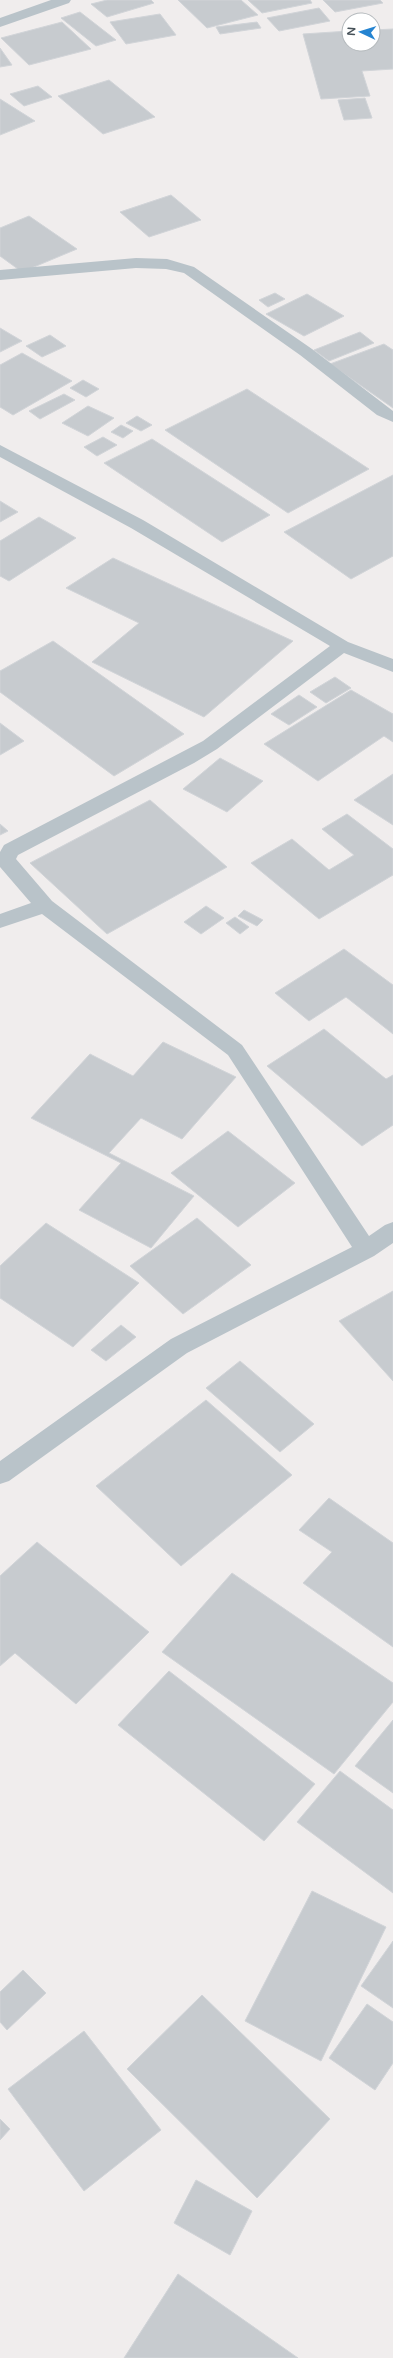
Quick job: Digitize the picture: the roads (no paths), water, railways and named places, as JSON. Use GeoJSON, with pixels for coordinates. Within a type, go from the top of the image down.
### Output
{"type":"FeatureCollection","features":[{"type":"Feature","properties":{"kind":"street"},"geometry":{"type":"LineString","coordinates":[[0,23],[64,0]]}},
{"type":"Feature","properties":{"kind":"street"},"geometry":{"type":"LineString","coordinates":[[0,275],[136,263],[167,264],[189,270],[306,352],[383,412],[393,417]]}},
{"type":"Feature","properties":{"kind":"street"},"geometry":{"type":"LineString","coordinates":[[0,450],[137,524],[342,646],[393,666]]}},
{"type":"Feature","properties":{"kind":"street"},"geometry":{"type":"LineString","coordinates":[[342,646],[204,749],[11,850],[6,859],[9,866],[45,906],[235,1050],[366,1250]]}},
{"type":"Feature","properties":{"kind":"street"},"geometry":{"type":"LineString","coordinates":[[0,921],[45,906]]}},
{"type":"Feature","properties":{"kind":"street"},"geometry":{"type":"LineString","coordinates":[[0,1474],[179,1346],[366,1250],[393,1231]]}}]}
